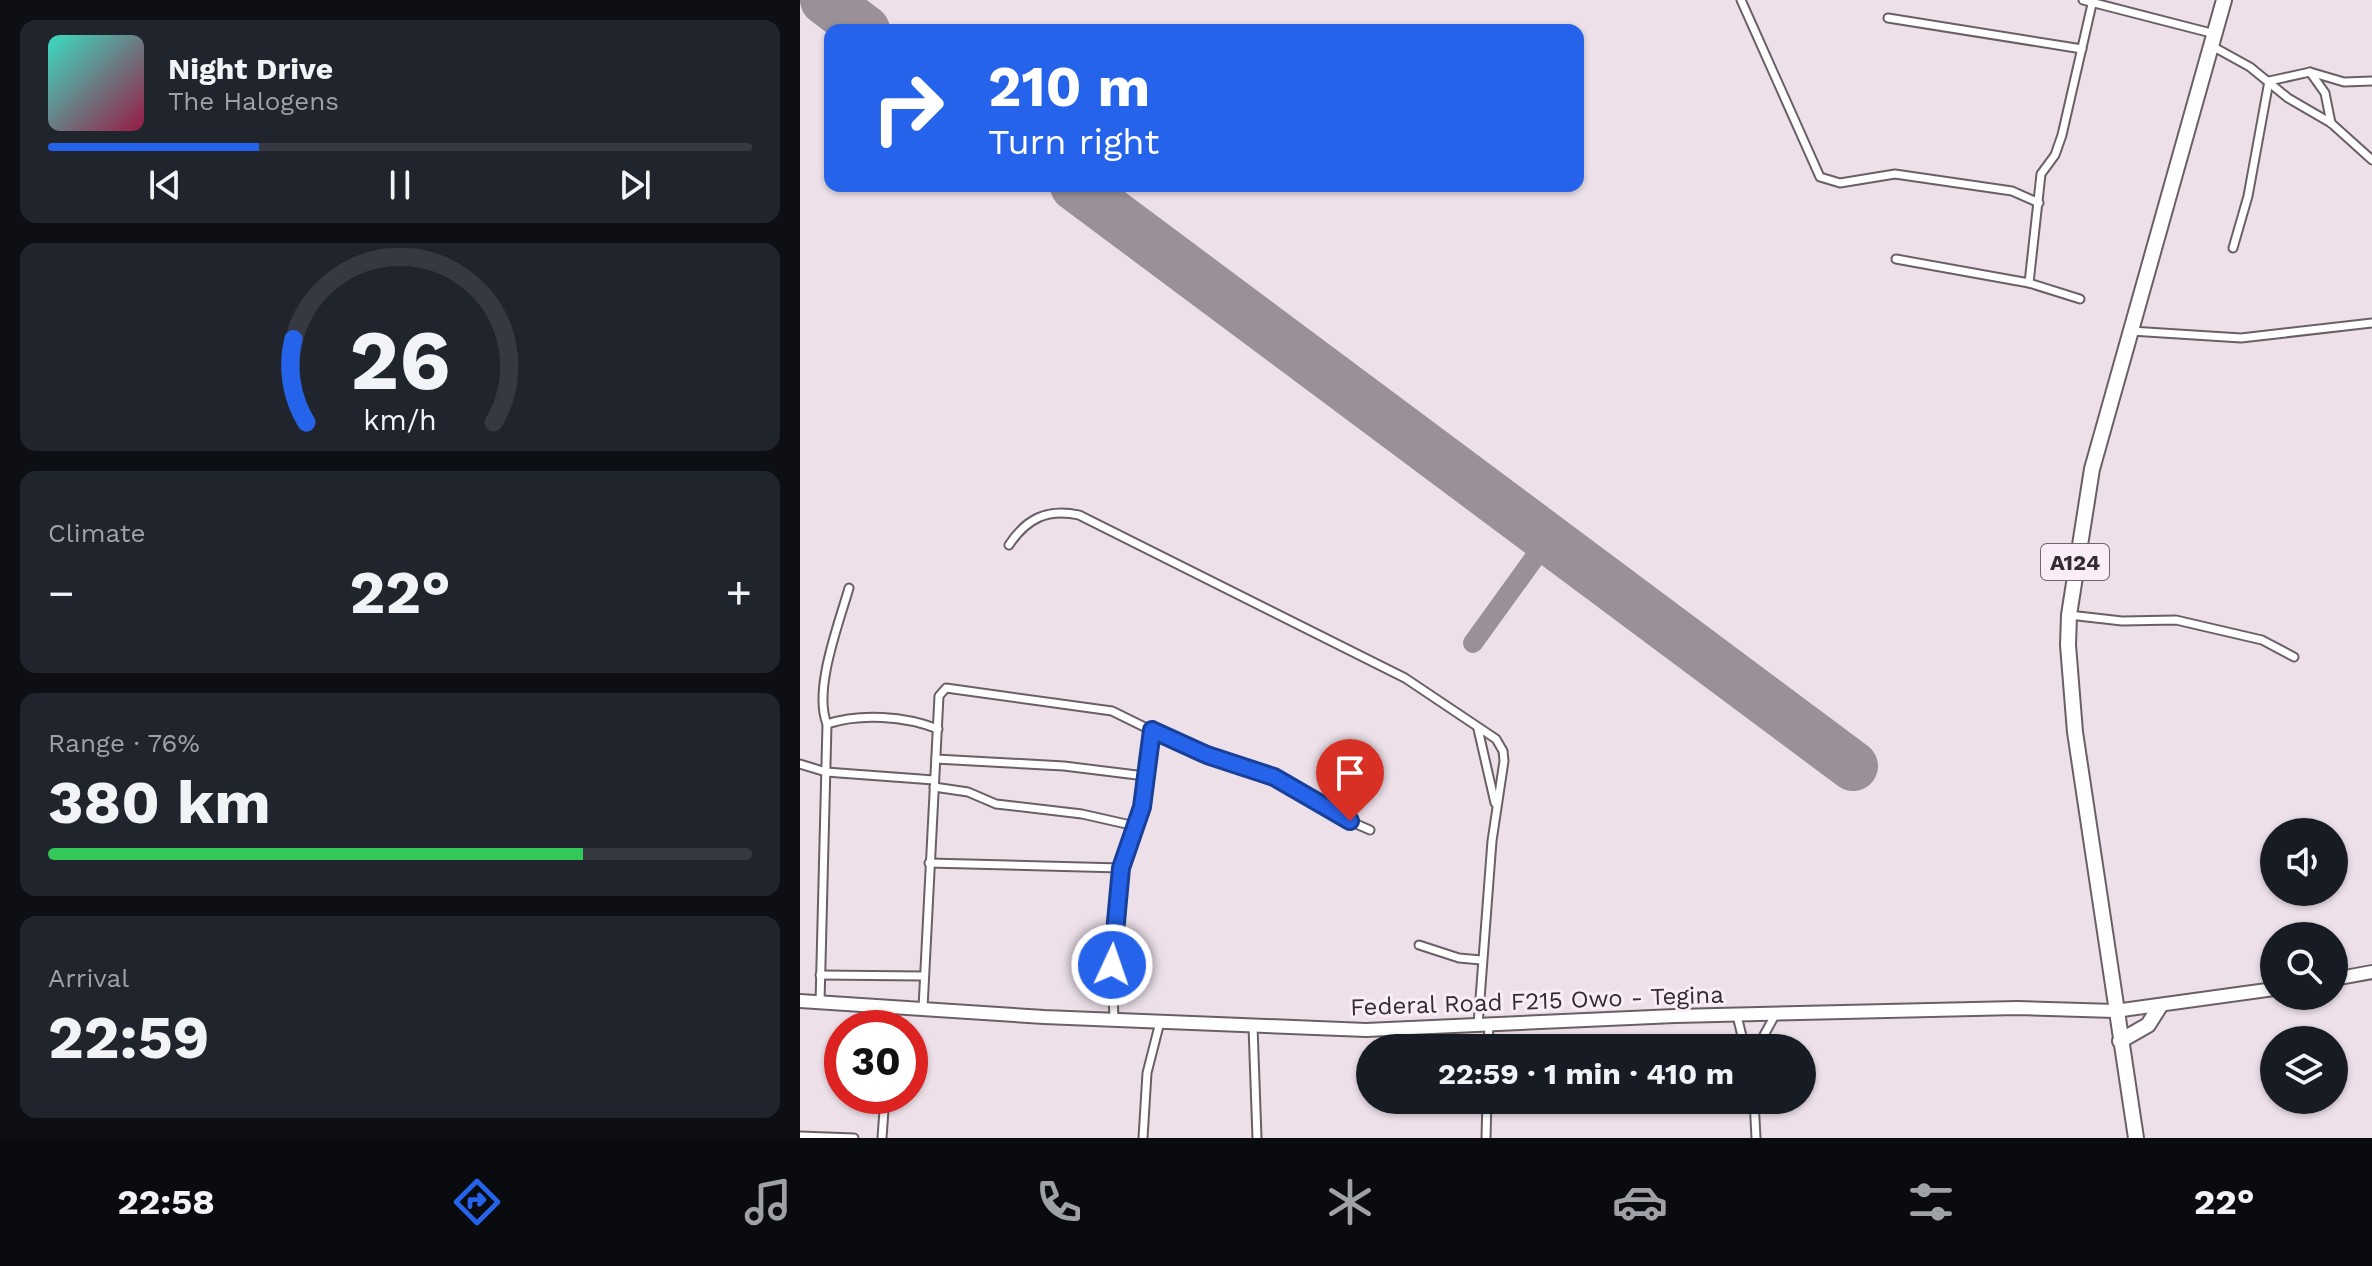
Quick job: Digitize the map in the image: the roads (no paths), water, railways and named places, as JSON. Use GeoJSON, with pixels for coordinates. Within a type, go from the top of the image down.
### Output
{"type":"FeatureCollection","features":[{"type":"Feature","properties":{"kind":"highway","name":"A124"},"geometry":{"type":"LineString","coordinates":[[2136,1138],[2072,708],[2069,615],[2084,509],[2130,331],[2170,202],[2224,0]]}},
{"type":"Feature","properties":{"kind":"highway"},"geometry":{"type":"LineString","coordinates":[[2120,1041],[2148,1025],[2160,1006]]}},
{"type":"Feature","properties":{"kind":"main road"},"geometry":{"type":"LineString","coordinates":[[2348,975],[2371,968]]}},
{"type":"Feature","properties":{"kind":"main road","name":"Federal Road F215 Owo - Tegina"},"geometry":{"type":"LineString","coordinates":[[800,1001],[1160,1022],[1366,1030],[2017,1008],[2115,1011],[2260,991]]}},
{"type":"Feature","properties":{"kind":"street"},"geometry":{"type":"LineString","coordinates":[[1741,0],[1820,177],[1840,183],[1895,174],[2012,191],[2039,203]]}},
{"type":"Feature","properties":{"kind":"street"},"geometry":{"type":"LineString","coordinates":[[2083,0],[2213,40],[2288,98],[2331,123],[2372,160]]}},
{"type":"Feature","properties":{"kind":"street"},"geometry":{"type":"LineString","coordinates":[[2029,283],[2041,174],[2055,155],[2062,135],[2092,4]]}},
{"type":"Feature","properties":{"kind":"street"},"geometry":{"type":"LineString","coordinates":[[1888,18],[2082,49]]}},
{"type":"Feature","properties":{"kind":"street"},"geometry":{"type":"LineString","coordinates":[[2269,81],[2310,72],[2344,82],[2372,81]]}},
{"type":"Feature","properties":{"kind":"street"},"geometry":{"type":"LineString","coordinates":[[2310,72],[2325,93],[2331,123]]}},
{"type":"Feature","properties":{"kind":"street"},"geometry":{"type":"LineString","coordinates":[[2233,248],[2248,196],[2269,81]]}},
{"type":"Feature","properties":{"kind":"street"},"geometry":{"type":"LineString","coordinates":[[1896,259],[2029,283],[2080,299]]}},
{"type":"Feature","properties":{"kind":"street"},"geometry":{"type":"LineString","coordinates":[[2130,331],[2241,338],[2372,323]]}},
{"type":"Feature","properties":{"kind":"street"},"geometry":{"type":"LineString","coordinates":[[1009,545],[1022,525],[1033,519],[1079,515],[1405,678],[1496,739],[1503,751],[1481,960],[1485,1034]]}},
{"type":"Feature","properties":{"kind":"street"},"geometry":{"type":"LineString","coordinates":[[820,1003],[827,724],[823,712],[824,683],[849,588]]}},
{"type":"Feature","properties":{"kind":"street"},"geometry":{"type":"LineString","coordinates":[[2069,615],[2122,621],[2176,620],[2262,640],[2294,657]]}},
{"type":"Feature","properties":{"kind":"street"},"geometry":{"type":"LineString","coordinates":[[923,1008],[939,696],[946,688],[1103,708],[1207,755],[1274,777],[1331,813],[1370,830]]}},
{"type":"Feature","properties":{"kind":"street"},"geometry":{"type":"LineString","coordinates":[[827,724],[849,718],[912,720],[938,729]]}},
{"type":"Feature","properties":{"kind":"street"},"geometry":{"type":"LineString","coordinates":[[1478,729],[1496,805]]}},
{"type":"Feature","properties":{"kind":"street"},"geometry":{"type":"LineString","coordinates":[[1114,1019],[1113,953],[1121,868],[1142,807],[1152,730]]}},
{"type":"Feature","properties":{"kind":"street"},"geometry":{"type":"LineString","coordinates":[[936,759],[1064,766],[1145,776]]}},
{"type":"Feature","properties":{"kind":"street"},"geometry":{"type":"LineString","coordinates":[[800,764],[826,772],[934,783],[996,804],[1082,814],[1135,826]]}},
{"type":"Feature","properties":{"kind":"street"},"geometry":{"type":"LineString","coordinates":[[929,863],[1121,868]]}},
{"type":"Feature","properties":{"kind":"street"},"geometry":{"type":"LineString","coordinates":[[1419,945],[1450,956],[1481,960]]}},
{"type":"Feature","properties":{"kind":"street"},"geometry":{"type":"LineString","coordinates":[[820,975],[923,976]]}},
{"type":"Feature","properties":{"kind":"street"},"geometry":{"type":"LineString","coordinates":[[1765,1034],[1775,1015]]}},
{"type":"Feature","properties":{"kind":"street"},"geometry":{"type":"LineString","coordinates":[[1737,1016],[1742,1034]]}},
{"type":"Feature","properties":{"kind":"street"},"geometry":{"type":"LineString","coordinates":[[1143,1138],[1149,1058],[1160,1022]]}},
{"type":"Feature","properties":{"kind":"street"},"geometry":{"type":"LineString","coordinates":[[1253,1026],[1257,1138]]}},
{"type":"Feature","properties":{"kind":"street"},"geometry":{"type":"LineString","coordinates":[[882,1138],[884,1114]]}},
{"type":"Feature","properties":{"kind":"street"},"geometry":{"type":"LineString","coordinates":[[1486,1138],[1487,1114]]}},
{"type":"Feature","properties":{"kind":"street"},"geometry":{"type":"LineString","coordinates":[[1755,1114],[1756,1138]]}},
{"type":"Feature","properties":{"kind":"street"},"geometry":{"type":"LineString","coordinates":[[800,1136],[854,1138]]}}]}
